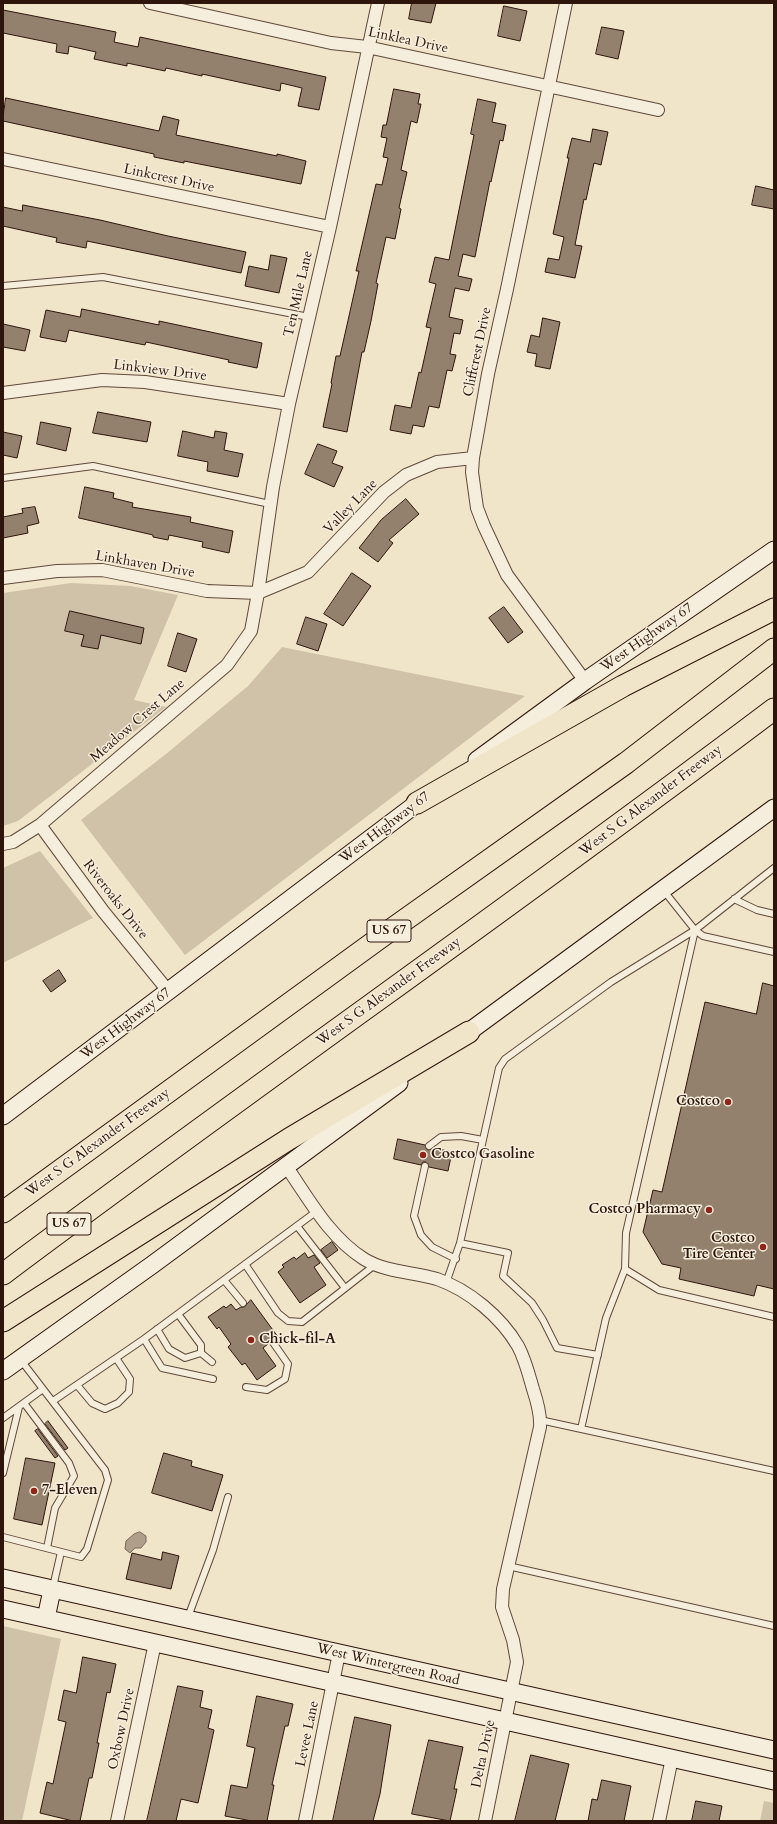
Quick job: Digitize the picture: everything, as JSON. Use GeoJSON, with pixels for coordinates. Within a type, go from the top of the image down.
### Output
{"type":"FeatureCollection","features":[{"type":"Feature","properties":{"kind":"highway"},"geometry":{"type":"LineString","coordinates":[[416,803],[623,686],[774,609]]}},
{"type":"Feature","properties":{"kind":"highway","name":"West S G Alexander Freeway"},"geometry":{"type":"LineString","coordinates":[[3,1212],[399,924],[626,763],[774,649]]}},
{"type":"Feature","properties":{"kind":"highway","name":"West S G Alexander Freeway"},"geometry":{"type":"LineString","coordinates":[[3,1274],[241,1098],[615,829],[774,709]]}},
{"type":"Feature","properties":{"kind":"highway"},"geometry":{"type":"LineString","coordinates":[[3,1321],[289,1139],[469,1032]]}},
{"type":"Feature","properties":{"kind":"main road","name":"West Highway 67"},"geometry":{"type":"LineString","coordinates":[[5,1111],[169,992],[416,803],[585,681],[774,550]]}},
{"type":"Feature","properties":{"kind":"main road"},"geometry":{"type":"LineString","coordinates":[[3,1371],[286,1166],[774,808]]}},
{"type":"Feature","properties":{"kind":"main road","name":"West Wintergreen Road"},"geometry":{"type":"LineString","coordinates":[[3,1578],[774,1750]]}},
{"type":"Feature","properties":{"kind":"main road"},"geometry":{"type":"LineString","coordinates":[[46,1618],[52,1590]]}},
{"type":"Feature","properties":{"kind":"main road","name":"West Wintergreen Road"},"geometry":{"type":"LineString","coordinates":[[3,1609],[774,1781]]}},
{"type":"Feature","properties":{"kind":"street","name":"Linklea Drive"},"geometry":{"type":"LineString","coordinates":[[150,3],[331,43],[367,48],[658,110]]}},
{"type":"Feature","properties":{"kind":"street","name":"Ten Mile Lane"},"geometry":{"type":"LineString","coordinates":[[258,593],[270,504],[289,404],[330,227],[367,48],[378,3]]}},
{"type":"Feature","properties":{"kind":"street","name":"Cliffcrest Drive"},"geometry":{"type":"LineString","coordinates":[[566,3],[488,374],[473,458],[472,472],[477,508],[507,575],[585,681]]}},
{"type":"Feature","properties":{"kind":"street","name":"Linkcrest Drive"},"geometry":{"type":"LineString","coordinates":[[3,159],[330,227]]}},
{"type":"Feature","properties":{"kind":"street","name":"Linkview Drive"},"geometry":{"type":"LineString","coordinates":[[3,393],[102,380],[145,382],[289,404]]}},
{"type":"Feature","properties":{"kind":"street","name":"Valley Lane"},"geometry":{"type":"LineString","coordinates":[[258,593],[308,572],[384,492],[406,475],[437,462],[473,458]]}},
{"type":"Feature","properties":{"kind":"street","name":"Linkhaven Drive"},"geometry":{"type":"LineString","coordinates":[[3,578],[57,571],[102,570],[207,591],[258,593]]}},
{"type":"Feature","properties":{"kind":"street","name":"Meadow Crest Lane"},"geometry":{"type":"LineString","coordinates":[[3,844],[13,842],[40,825],[227,665],[251,631],[258,593]]}},
{"type":"Feature","properties":{"kind":"street","name":"Riveroaks Drive"},"geometry":{"type":"LineString","coordinates":[[40,825],[103,911],[169,992]]}},
{"type":"Feature","properties":{"kind":"street"},"geometry":{"type":"LineString","coordinates":[[286,1166],[328,1227],[346,1246],[365,1259],[376,1264],[387,1268],[437,1279],[461,1290],[500,1322],[518,1346],[538,1403],[540,1420]]}},
{"type":"Feature","properties":{"kind":"street","name":"Delta Drive"},"geometry":{"type":"LineString","coordinates":[[485,1821],[517,1662],[513,1640],[502,1607],[503,1589],[540,1420]]}},
{"type":"Feature","properties":{"kind":"street","name":"Oxbow Drive"},"geometry":{"type":"LineString","coordinates":[[117,1821],[155,1643]]}},
{"type":"Feature","properties":{"kind":"street","name":"Levee Lane"},"geometry":{"type":"LineString","coordinates":[[305,1821],[339,1653]]}},
{"type":"Feature","properties":{"kind":"street"},"geometry":{"type":"LineString","coordinates":[[659,1821],[672,1758]]}},
{"type":"Feature","properties":{"kind":"lane"},"geometry":{"type":"LineString","coordinates":[[3,286],[103,277],[309,317]]}},
{"type":"Feature","properties":{"kind":"lane"},"geometry":{"type":"LineString","coordinates":[[3,478],[93,466],[270,504]]}},
{"type":"Feature","properties":{"kind":"lane"},"geometry":{"type":"LineString","coordinates":[[446,1283],[456,1259],[499,1068],[505,1059],[611,982],[695,930],[774,868]]}},
{"type":"Feature","properties":{"kind":"lane"},"geometry":{"type":"LineString","coordinates":[[663,890],[695,930],[703,936],[774,952]]}},
{"type":"Feature","properties":{"kind":"lane"},"geometry":{"type":"LineString","coordinates":[[734,899],[757,910],[774,914]]}},
{"type":"Feature","properties":{"kind":"lane"},"geometry":{"type":"LineString","coordinates":[[581,1429],[606,1318],[625,1269],[626,1234],[695,930]]}},
{"type":"Feature","properties":{"kind":"lane"},"geometry":{"type":"LineString","coordinates":[[429,1146],[441,1137],[461,1136],[483,1140]]}},
{"type":"Feature","properties":{"kind":"lane"},"geometry":{"type":"LineString","coordinates":[[425,1166],[414,1216],[421,1235],[432,1247],[456,1259]]}},
{"type":"Feature","properties":{"kind":"lane"},"geometry":{"type":"LineString","coordinates":[[52,1401],[144,1339],[317,1211]]}},
{"type":"Feature","properties":{"kind":"lane"},"geometry":{"type":"LineString","coordinates":[[298,1226],[345,1288]]}},
{"type":"Feature","properties":{"kind":"lane"},"geometry":{"type":"LineString","coordinates":[[460,1242],[508,1252],[503,1276],[532,1304],[543,1320],[557,1348],[598,1355]]}},
{"type":"Feature","properties":{"kind":"lane"},"geometry":{"type":"LineString","coordinates":[[245,1264],[278,1313],[288,1321],[302,1322],[376,1264]]}},
{"type":"Feature","properties":{"kind":"lane"},"geometry":{"type":"LineString","coordinates":[[625,1269],[659,1290],[774,1317]]}},
{"type":"Feature","properties":{"kind":"lane"},"geometry":{"type":"LineString","coordinates":[[224,1280],[243,1302]]}},
{"type":"Feature","properties":{"kind":"lane"},"geometry":{"type":"LineString","coordinates":[[178,1314],[201,1345],[201,1353]]}},
{"type":"Feature","properties":{"kind":"lane"},"geometry":{"type":"LineString","coordinates":[[157,1329],[169,1349],[185,1358],[201,1353]]}},
{"type":"Feature","properties":{"kind":"lane"},"geometry":{"type":"LineString","coordinates":[[144,1339],[162,1368],[213,1379]]}},
{"type":"Feature","properties":{"kind":"lane"},"geometry":{"type":"LineString","coordinates":[[246,1387],[268,1390],[285,1379],[288,1364],[272,1341]]}},
{"type":"Feature","properties":{"kind":"lane"},"geometry":{"type":"LineString","coordinates":[[201,1353],[212,1362]]}},
{"type":"Feature","properties":{"kind":"lane"},"geometry":{"type":"LineString","coordinates":[[77,1385],[92,1403],[105,1409],[118,1403],[129,1392],[130,1379],[116,1358]]}},
{"type":"Feature","properties":{"kind":"lane"},"geometry":{"type":"LineString","coordinates":[[3,1537],[81,1557],[87,1549],[108,1480],[105,1470],[20,1359]]}},
{"type":"Feature","properties":{"kind":"lane"},"geometry":{"type":"LineString","coordinates":[[3,1418],[43,1389]]}},
{"type":"Feature","properties":{"kind":"lane"},"geometry":{"type":"LineString","coordinates":[[24,1403],[69,1463],[74,1476],[55,1508],[46,1548]]}},
{"type":"Feature","properties":{"kind":"lane"},"geometry":{"type":"LineString","coordinates":[[3,1473],[18,1407]]}},
{"type":"Feature","properties":{"kind":"lane"},"geometry":{"type":"LineString","coordinates":[[540,1420],[774,1471]]}},
{"type":"Feature","properties":{"kind":"lane"},"geometry":{"type":"LineString","coordinates":[[187,1620],[213,1550],[228,1497]]}},
{"type":"Feature","properties":{"kind":"lane"},"geometry":{"type":"LineString","coordinates":[[52,1590],[61,1552]]}},
{"type":"Feature","properties":{"kind":"lane"},"geometry":{"type":"LineString","coordinates":[[508,1566],[774,1626]]}},
{"type":"Feature","properties":{"kind":"shaded area"},"geometry":{"type":"Polygon","coordinates":[[[71,583],[131,586],[178,595],[134,700],[166,707],[18,821],[3,826],[3,593],[71,583]]]}},
{"type":"Feature","properties":{"kind":"shaded area"},"geometry":{"type":"Polygon","coordinates":[[[282,647],[525,696],[185,955],[81,820],[166,754],[248,686],[282,647]]]}},
{"type":"Feature","properties":{"kind":"shaded area"},"geometry":{"type":"Polygon","coordinates":[[[40,851],[93,918],[3,963],[3,868],[40,851]]]}},
{"type":"Feature","properties":{"kind":"shaded area"},"geometry":{"type":"Polygon","coordinates":[[[140,1532],[146,1536],[146,1542],[141,1548],[135,1548],[130,1553],[125,1549],[126,1541],[134,1534],[140,1532]]]}},
{"type":"Feature","properties":{"kind":"shaded area"},"geometry":{"type":"Polygon","coordinates":[[[3,1626],[61,1639],[22,1821],[3,1821],[3,1626]]]}},
{"type":"Feature","properties":{"kind":"shaded area"},"geometry":{"type":"Polygon","coordinates":[[[764,1801],[774,1803],[774,1821],[760,1821],[764,1801]]]}},
{"type":"Feature","properties":{"kind":"building"},"geometry":{"type":"Polygon","coordinates":[[[412,3],[436,3],[431,23],[409,19],[412,3]]]}},
{"type":"Feature","properties":{"kind":"building"},"geometry":{"type":"Polygon","coordinates":[[[504,6],[527,11],[520,41],[498,36],[504,6]]]}},
{"type":"Feature","properties":{"kind":"building"},"geometry":{"type":"Polygon","coordinates":[[[3,10],[116,32],[114,42],[138,47],[140,37],[326,77],[319,110],[298,106],[302,88],[281,83],[280,91],[202,74],[202,76],[166,68],[165,71],[127,63],[127,66],[94,59],[96,52],[69,46],[68,54],[56,52],[57,44],[3,33],[3,10]]]}},
{"type":"Feature","properties":{"kind":"building"},"geometry":{"type":"Polygon","coordinates":[[[602,27],[624,31],[618,59],[596,54],[602,27]]]}},
{"type":"Feature","properties":{"kind":"building"},"geometry":{"type":"Polygon","coordinates":[[[394,89],[420,94],[418,104],[421,104],[417,123],[411,121],[401,170],[407,172],[399,208],[401,209],[395,239],[386,237],[376,283],[378,284],[371,321],[364,352],[362,352],[347,432],[323,427],[336,356],[340,356],[359,271],[356,271],[376,184],[382,185],[388,158],[383,157],[387,138],[381,137],[383,125],[386,125],[394,89]]]}},
{"type":"Feature","properties":{"kind":"building"},"geometry":{"type":"Polygon","coordinates":[[[6,98],[159,131],[163,116],[179,120],[176,135],[306,161],[301,184],[184,161],[184,163],[154,157],[154,154],[3,121],[6,98]]]}},
{"type":"Feature","properties":{"kind":"building"},"geometry":{"type":"Polygon","coordinates":[[[478,99],[496,103],[492,122],[506,125],[503,141],[500,140],[491,182],[490,181],[475,257],[463,254],[458,276],[472,279],[469,291],[455,288],[449,317],[463,320],[460,334],[454,333],[450,354],[456,355],[452,371],[447,370],[439,408],[429,406],[424,427],[413,425],[411,434],[390,430],[395,405],[411,408],[419,372],[421,373],[431,328],[426,327],[436,284],[429,282],[435,257],[449,260],[474,135],[471,134],[478,99]]]}},
{"type":"Feature","properties":{"kind":"building"},"geometry":{"type":"Polygon","coordinates":[[[593,129],[608,132],[601,165],[594,163],[586,200],[584,199],[575,245],[582,246],[575,278],[545,272],[548,258],[559,260],[564,237],[553,234],[572,138],[590,142],[593,129]]]}},
{"type":"Feature","properties":{"kind":"building"},"geometry":{"type":"Polygon","coordinates":[[[756,186],[774,190],[774,209],[752,205],[756,186]]]}},
{"type":"Feature","properties":{"kind":"building"},"geometry":{"type":"Polygon","coordinates":[[[23,205],[100,220],[246,252],[241,273],[87,241],[86,248],[56,242],[57,238],[3,226],[3,207],[22,211],[23,205]]]}},
{"type":"Feature","properties":{"kind":"building"},"geometry":{"type":"Polygon","coordinates":[[[271,255],[287,258],[279,293],[245,286],[249,266],[268,270],[271,255]]]}},
{"type":"Feature","properties":{"kind":"building"},"geometry":{"type":"Polygon","coordinates":[[[82,309],[159,325],[159,321],[262,343],[257,368],[228,362],[229,360],[146,342],[145,345],[69,330],[66,342],[40,337],[46,310],[80,317],[82,309]]]}},
{"type":"Feature","properties":{"kind":"building"},"geometry":{"type":"Polygon","coordinates":[[[543,318],[560,322],[550,369],[535,366],[537,354],[527,352],[531,335],[539,337],[543,318]]]}},
{"type":"Feature","properties":{"kind":"building"},"geometry":{"type":"Polygon","coordinates":[[[3,324],[30,330],[25,351],[3,347],[3,324]]]}},
{"type":"Feature","properties":{"kind":"building"},"geometry":{"type":"Polygon","coordinates":[[[98,412],[151,422],[147,442],[93,433],[98,412]]]}},
{"type":"Feature","properties":{"kind":"building"},"geometry":{"type":"Polygon","coordinates":[[[41,422],[71,428],[66,451],[37,444],[41,422]]]}},
{"type":"Feature","properties":{"kind":"building"},"geometry":{"type":"Polygon","coordinates":[[[183,431],[214,438],[215,431],[227,433],[224,450],[243,454],[238,477],[207,471],[208,462],[178,456],[183,431]]]}},
{"type":"Feature","properties":{"kind":"building"},"geometry":{"type":"Polygon","coordinates":[[[3,432],[22,436],[17,458],[3,455],[3,432]]]}},
{"type":"Feature","properties":{"kind":"building"},"geometry":{"type":"Polygon","coordinates":[[[318,444],[337,451],[332,463],[343,467],[334,487],[305,474],[318,444]]]}},
{"type":"Feature","properties":{"kind":"building"},"geometry":{"type":"Polygon","coordinates":[[[85,487],[114,493],[113,498],[133,503],[132,507],[191,517],[190,522],[233,531],[229,553],[202,547],[203,542],[169,535],[168,540],[153,537],[153,535],[79,518],[85,487]]]}},
{"type":"Feature","properties":{"kind":"building"},"geometry":{"type":"Polygon","coordinates":[[[406,499],[419,514],[389,540],[393,543],[378,562],[359,548],[381,520],[406,499]]]}},
{"type":"Feature","properties":{"kind":"building"},"geometry":{"type":"Polygon","coordinates":[[[35,507],[39,523],[27,526],[28,533],[3,538],[3,517],[23,513],[22,509],[35,507]]]}},
{"type":"Feature","properties":{"kind":"building"},"geometry":{"type":"Polygon","coordinates":[[[352,573],[371,586],[343,626],[324,614],[352,573]]]}},
{"type":"Feature","properties":{"kind":"building"},"geometry":{"type":"Polygon","coordinates":[[[504,607],[523,632],[508,643],[489,618],[504,607]]]}},
{"type":"Feature","properties":{"kind":"building"},"geometry":{"type":"Polygon","coordinates":[[[70,611],[144,628],[141,644],[101,635],[98,649],[81,646],[84,635],[65,631],[70,611]]]}},
{"type":"Feature","properties":{"kind":"building"},"geometry":{"type":"Polygon","coordinates":[[[306,617],[327,624],[318,651],[297,644],[306,617]]]}},
{"type":"Feature","properties":{"kind":"building"},"geometry":{"type":"Polygon","coordinates":[[[178,633],[197,639],[186,672],[168,666],[178,633]]]}},
{"type":"Feature","properties":{"kind":"building"},"geometry":{"type":"Polygon","coordinates":[[[59,970],[66,981],[51,992],[43,981],[59,970]]]}},
{"type":"Feature","properties":{"kind":"building","name":"Costco"},"geometry":{"type":"Polygon","coordinates":[[[763,983],[774,986],[774,1289],[757,1285],[754,1296],[679,1279],[681,1268],[662,1264],[643,1232],[653,1190],[662,1192],[705,1002],[756,1014],[763,983]]]}},
{"type":"Feature","properties":{"kind":"building","name":"Costco Gasoline"},"geometry":{"type":"Polygon","coordinates":[[[398,1139],[425,1145],[428,1150],[434,1148],[452,1152],[448,1171],[429,1167],[426,1162],[423,1162],[421,1165],[394,1159],[398,1139]]]}},
{"type":"Feature","properties":{"kind":"building"},"geometry":{"type":"Polygon","coordinates":[[[332,1242],[338,1250],[327,1258],[321,1250],[332,1242]]]}},
{"type":"Feature","properties":{"kind":"building"},"geometry":{"type":"Polygon","coordinates":[[[305,1253],[308,1258],[314,1255],[320,1263],[314,1267],[326,1285],[300,1303],[278,1272],[284,1267],[282,1265],[294,1257],[296,1259],[305,1253]]]}},
{"type":"Feature","properties":{"kind":"building","name":"Chick-fil-A"},"geometry":{"type":"Polygon","coordinates":[[[251,1300],[278,1337],[276,1339],[272,1337],[269,1338],[268,1344],[263,1348],[276,1366],[257,1380],[245,1363],[242,1365],[228,1347],[231,1344],[219,1327],[217,1329],[208,1317],[224,1306],[226,1308],[231,1304],[236,1310],[244,1307],[251,1300]]]}},
{"type":"Feature","properties":{"kind":"building"},"geometry":{"type":"Polygon","coordinates":[[[48,1421],[68,1448],[65,1450],[45,1424],[48,1421]]]}},
{"type":"Feature","properties":{"kind":"building"},"geometry":{"type":"Polygon","coordinates":[[[38,1429],[58,1456],[55,1458],[35,1431],[38,1429]]]}},
{"type":"Feature","properties":{"kind":"building"},"geometry":{"type":"Polygon","coordinates":[[[164,1453],[192,1461],[191,1466],[223,1475],[212,1511],[152,1493],[164,1453]]]}},
{"type":"Feature","properties":{"kind":"building","name":"7-Eleven"},"geometry":{"type":"Polygon","coordinates":[[[26,1458],[55,1463],[42,1525],[14,1519],[26,1458]]]}},
{"type":"Feature","properties":{"kind":"building"},"geometry":{"type":"Polygon","coordinates":[[[163,1552],[179,1556],[171,1589],[126,1579],[132,1553],[161,1560],[163,1552]]]}},
{"type":"Feature","properties":{"kind":"building"},"geometry":{"type":"Polygon","coordinates":[[[83,1657],[116,1664],[110,1693],[107,1692],[92,1778],[89,1778],[80,1821],[73,1821],[40,1813],[47,1782],[53,1784],[66,1722],[58,1720],[64,1690],[76,1693],[83,1657]]]}},
{"type":"Feature","properties":{"kind":"building"},"geometry":{"type":"Polygon","coordinates":[[[178,1686],[203,1691],[200,1707],[212,1710],[208,1728],[214,1730],[198,1803],[181,1799],[176,1821],[147,1821],[178,1686]]]}},
{"type":"Feature","properties":{"kind":"building"},"geometry":{"type":"Polygon","coordinates":[[[257,1696],[293,1704],[288,1726],[285,1726],[272,1785],[274,1785],[267,1821],[252,1821],[225,1816],[231,1785],[247,1788],[255,1748],[247,1746],[257,1696]]]}},
{"type":"Feature","properties":{"kind":"building"},"geometry":{"type":"Polygon","coordinates":[[[355,1717],[391,1725],[380,1794],[373,1821],[333,1821],[355,1717]]]}},
{"type":"Feature","properties":{"kind":"building"},"geometry":{"type":"Polygon","coordinates":[[[429,1740],[463,1747],[454,1789],[457,1789],[450,1821],[412,1814],[429,1740]]]}},
{"type":"Feature","properties":{"kind":"building"},"geometry":{"type":"Polygon","coordinates":[[[531,1755],[569,1764],[555,1821],[515,1821],[531,1755]]]}},
{"type":"Feature","properties":{"kind":"building"},"geometry":{"type":"Polygon","coordinates":[[[602,1780],[631,1786],[624,1821],[588,1821],[592,1799],[597,1800],[602,1780]]]}},
{"type":"Feature","properties":{"kind":"building"},"geometry":{"type":"Polygon","coordinates":[[[696,1801],[722,1806],[719,1821],[692,1821],[696,1801]]]}},
{"type":"Feature","properties":{"kind":"place","name":"Costco"},"geometry":{"type":"Point","coordinates":[728,1102]}},
{"type":"Feature","properties":{"kind":"place","name":"Costco Gasoline"},"geometry":{"type":"Point","coordinates":[423,1155]}},
{"type":"Feature","properties":{"kind":"place","name":"Costco Pharmacy"},"geometry":{"type":"Point","coordinates":[709,1210]}},
{"type":"Feature","properties":{"kind":"place","name":"Costco Tire Center"},"geometry":{"type":"Point","coordinates":[763,1247]}},
{"type":"Feature","properties":{"kind":"place","name":"Chick-fil-A"},"geometry":{"type":"Point","coordinates":[251,1340]}},
{"type":"Feature","properties":{"kind":"place","name":"7-Eleven"},"geometry":{"type":"Point","coordinates":[34,1491]}}]}
